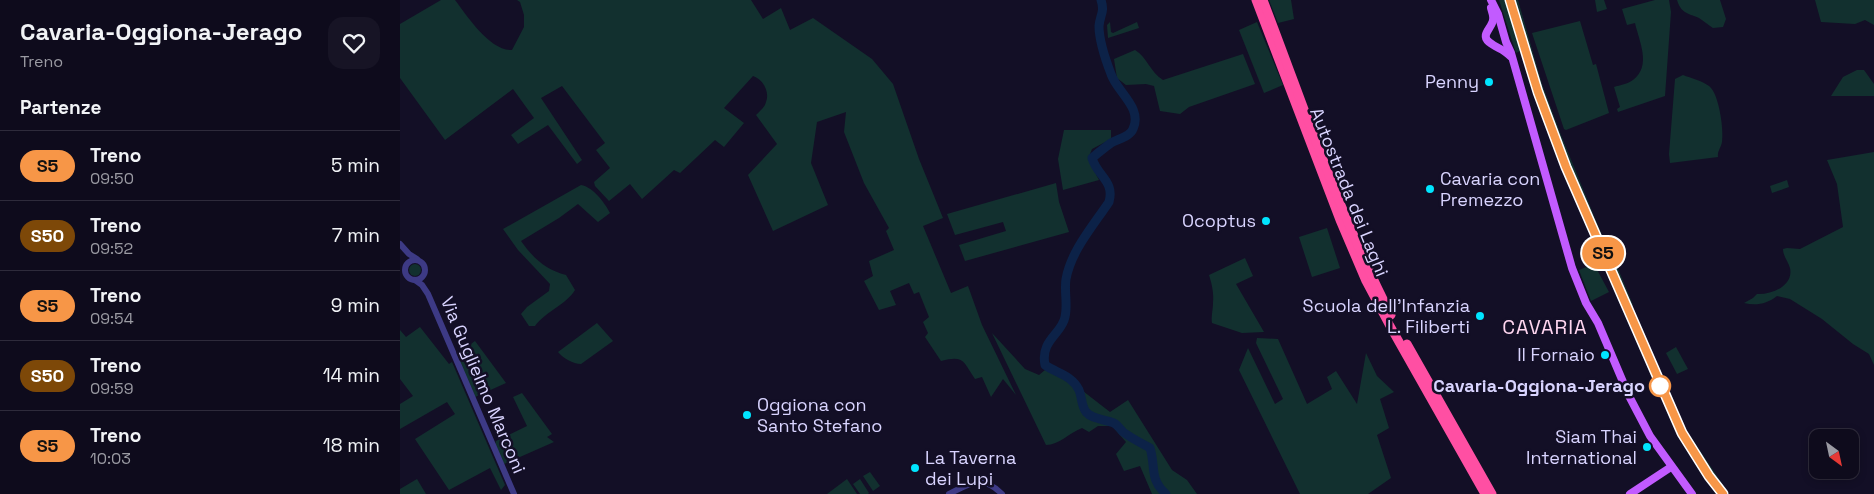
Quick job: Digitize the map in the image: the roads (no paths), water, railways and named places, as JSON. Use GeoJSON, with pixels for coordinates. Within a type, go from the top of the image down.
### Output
{"type":"FeatureCollection","features":[{"type":"Feature","properties":{"kind":"highway","name":"Autostrada dei Laghi"},"geometry":{"type":"LineString","coordinates":[[1256,0],[1340,220],[1366,281],[1485,494]]}},
{"type":"Feature","properties":{"kind":"highway","name":"Autostrada dei Laghi"},"geometry":{"type":"LineString","coordinates":[[1263,0],[1345,217],[1372,277],[1396,324],[1492,494]]}},
{"type":"Feature","properties":{"kind":"main road"},"geometry":{"type":"LineString","coordinates":[[1490,0],[1494,18],[1491,28],[1487,31],[1486,38],[1489,42],[1507,52],[1513,60]]}},
{"type":"Feature","properties":{"kind":"main road"},"geometry":{"type":"LineString","coordinates":[[1490,0],[1513,60],[1573,270],[1586,304],[1598,323],[1633,403],[1650,436],[1692,494]]}},
{"type":"Feature","properties":{"kind":"main road"},"geometry":{"type":"LineString","coordinates":[[1491,28],[1498,27],[1504,33]]}},
{"type":"Feature","properties":{"kind":"main road"},"geometry":{"type":"LineString","coordinates":[[1495,44],[1502,41],[1504,33]]}},
{"type":"Feature","properties":{"kind":"main road"},"geometry":{"type":"LineString","coordinates":[[1630,494],[1671,466]]}},
{"type":"Feature","properties":{"kind":"street"},"geometry":{"type":"LineString","coordinates":[[401,245],[425,265],[425,274],[420,278],[415,280],[406,273],[408,263],[401,245]]}},
{"type":"Feature","properties":{"kind":"street"},"geometry":{"type":"LineString","coordinates":[[408,263],[417,260]]}},
{"type":"Feature","properties":{"kind":"street","name":"Via Guglielmo Marconi"},"geometry":{"type":"LineString","coordinates":[[425,274],[428,294]]}},
{"type":"Feature","properties":{"kind":"street","name":"Via Guglielmo Marconi"},"geometry":{"type":"LineString","coordinates":[[415,280],[422,285],[428,294],[512,491]]}},
{"type":"Feature","properties":{"kind":"street"},"geometry":{"type":"LineString","coordinates":[[949,494],[966,485],[978,482],[988,483],[1002,494]]}},
{"type":"Feature","properties":{"kind":"waterway"},"geometry":{"type":"LineString","coordinates":[[1101,0],[1102,11],[1099,26],[1103,50],[1114,81],[1132,107],[1135,121],[1133,129],[1129,134],[1111,143],[1092,158],[1110,189],[1109,202],[1083,239],[1069,269],[1065,288],[1065,317],[1060,328],[1048,343],[1044,356],[1045,365],[1068,378],[1076,385],[1083,407],[1088,414],[1115,423],[1123,432],[1150,448],[1155,478],[1166,494]]}},
{"type":"Feature","properties":{"kind":"railway"},"geometry":{"type":"LineString","coordinates":[[1510,0],[1538,92],[1561,156],[1682,433],[1709,476],[1723,494]]}},
{"type":"Feature","properties":{"kind":"train","name":"S5"},"geometry":{"type":"LineString","coordinates":[[1510,0],[1538,92],[1566,167],[1682,433],[1709,476],[1723,494]]}},
{"type":"Feature","properties":{"kind":"place","name":"Penny"},"geometry":{"type":"Point","coordinates":[1489,82]}},
{"type":"Feature","properties":{"kind":"place","name":"Cavaria con Premezzo"},"geometry":{"type":"Point","coordinates":[1430,189]}},
{"type":"Feature","properties":{"kind":"place","name":"Ocoptus"},"geometry":{"type":"Point","coordinates":[1266,221]}},
{"type":"Feature","properties":{"kind":"place","name":"Scuola dell'Infanzia L. Filiberti"},"geometry":{"type":"Point","coordinates":[1480,316]}},
{"type":"Feature","properties":{"kind":"place","name":"Il Fornaio"},"geometry":{"type":"Point","coordinates":[1605,355]}},
{"type":"Feature","properties":{"kind":"place","name":"Cavaria-Oggiona-Jerago"},"geometry":{"type":"Point","coordinates":[1660,386]}},
{"type":"Feature","properties":{"kind":"place","name":"Oggiona con Santo Stefano"},"geometry":{"type":"Point","coordinates":[747,415]}},
{"type":"Feature","properties":{"kind":"place","name":"Siam Thai International"},"geometry":{"type":"Point","coordinates":[1647,447]}},
{"type":"Feature","properties":{"kind":"place","name":"La Taverna dei Lupi"},"geometry":{"type":"Point","coordinates":[915,468]}},
{"type":"Feature","properties":{"kind":"district","name":"CAVARIA"},"geometry":{"type":"Point","coordinates":[1545,327]}}]}
